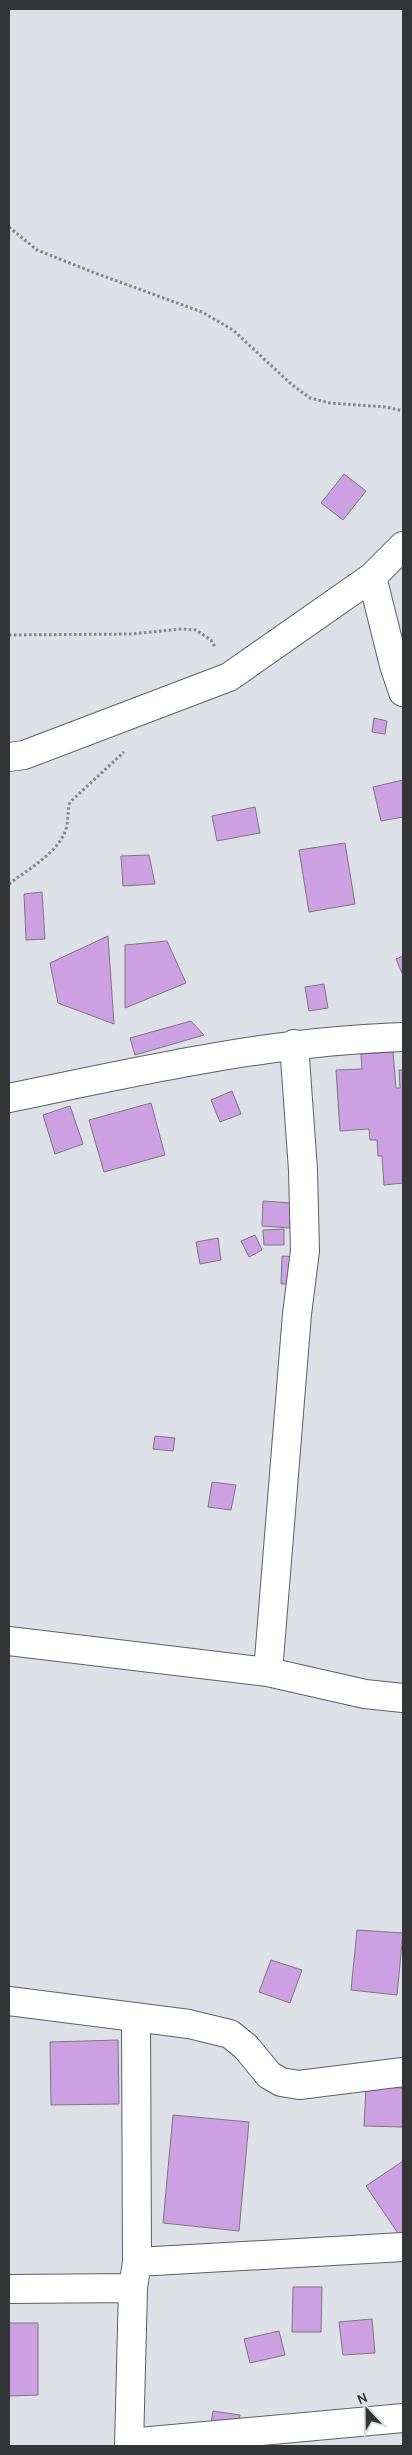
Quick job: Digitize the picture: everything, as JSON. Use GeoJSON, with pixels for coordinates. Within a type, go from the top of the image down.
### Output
{"type":"FeatureCollection","features":[{"type":"Feature","properties":{"kind":"street"},"geometry":{"type":"LineString","coordinates":[[9,757],[24,755],[229,677],[372,577],[403,546]]}},
{"type":"Feature","properties":{"kind":"street"},"geometry":{"type":"LineString","coordinates":[[372,577],[394,665],[403,692]]}},
{"type":"Feature","properties":{"kind":"street"},"geometry":{"type":"LineString","coordinates":[[9,1098],[130,1072],[294,1044],[403,1037]]}},
{"type":"Feature","properties":{"kind":"street"},"geometry":{"type":"LineString","coordinates":[[268,1672],[305,1251],[303,1170],[294,1044]]}},
{"type":"Feature","properties":{"kind":"street"},"geometry":{"type":"LineString","coordinates":[[9,1641],[268,1672],[365,1694],[403,1698]]}},
{"type":"Feature","properties":{"kind":"street"},"geometry":{"type":"LineString","coordinates":[[9,2001],[189,2024],[230,2034],[246,2047],[269,2075],[281,2082],[299,2085],[403,2072]]}},
{"type":"Feature","properties":{"kind":"street"},"geometry":{"type":"LineString","coordinates":[[136,2018],[135,2275],[129,2445],[403,2418]]}},
{"type":"Feature","properties":{"kind":"street"},"geometry":{"type":"LineString","coordinates":[[9,2289],[403,2247]]}},
{"type":"Feature","properties":{"kind":"path"},"geometry":{"type":"LineString","coordinates":[[9,227],[37,250],[210,316],[233,330],[291,384],[310,398],[330,403],[403,410]]}},
{"type":"Feature","properties":{"kind":"path"},"geometry":{"type":"LineString","coordinates":[[9,636],[132,634],[182,629],[196,630],[210,640],[220,655],[229,677]]}},
{"type":"Feature","properties":{"kind":"path"},"geometry":{"type":"LineString","coordinates":[[9,884],[62,840],[66,829],[70,802],[122,754],[143,711]]}},
{"type":"Feature","properties":{"kind":"building"},"geometry":{"type":"Polygon","coordinates":[[[344,474],[366,491],[343,520],[321,503],[344,474]]]}},
{"type":"Feature","properties":{"kind":"building"},"geometry":{"type":"Polygon","coordinates":[[[374,718],[387,721],[385,734],[372,732],[374,718]]]}},
{"type":"Feature","properties":{"kind":"building"},"geometry":{"type":"Polygon","coordinates":[[[403,780],[403,817],[381,821],[373,787],[403,780]]]}},
{"type":"Feature","properties":{"kind":"building"},"geometry":{"type":"Polygon","coordinates":[[[255,807],[260,833],[217,841],[212,816],[255,807]]]}},
{"type":"Feature","properties":{"kind":"building"},"geometry":{"type":"Polygon","coordinates":[[[345,843],[355,904],[309,912],[299,850],[345,843]]]}},
{"type":"Feature","properties":{"kind":"building"},"geometry":{"type":"Polygon","coordinates":[[[149,855],[155,884],[123,886],[121,856],[149,855]]]}},
{"type":"Feature","properties":{"kind":"building"},"geometry":{"type":"Polygon","coordinates":[[[42,892],[45,939],[26,940],[24,894],[42,892]]]}},
{"type":"Feature","properties":{"kind":"building"},"geometry":{"type":"Polygon","coordinates":[[[108,936],[114,1024],[58,1003],[50,963],[108,936]]]}},
{"type":"Feature","properties":{"kind":"building"},"geometry":{"type":"Polygon","coordinates":[[[167,941],[186,983],[125,1008],[125,945],[167,941]]]}},
{"type":"Feature","properties":{"kind":"building"},"geometry":{"type":"Polygon","coordinates":[[[403,956],[403,973],[402,973],[396,959],[403,956]]]}},
{"type":"Feature","properties":{"kind":"building"},"geometry":{"type":"Polygon","coordinates":[[[324,984],[328,1008],[309,1011],[305,987],[324,984]]]}},
{"type":"Feature","properties":{"kind":"building"},"geometry":{"type":"Polygon","coordinates":[[[191,1021],[204,1035],[135,1055],[130,1038],[191,1021]]]}},
{"type":"Feature","properties":{"kind":"building"},"geometry":{"type":"Polygon","coordinates":[[[393,1052],[396,1088],[400,1088],[399,1070],[403,1070],[403,1183],[384,1185],[382,1156],[378,1156],[377,1140],[370,1140],[369,1129],[340,1131],[336,1070],[362,1069],[361,1054],[393,1052]]]}},
{"type":"Feature","properties":{"kind":"building"},"geometry":{"type":"Polygon","coordinates":[[[232,1091],[241,1114],[220,1122],[211,1100],[232,1091]]]}},
{"type":"Feature","properties":{"kind":"building"},"geometry":{"type":"Polygon","coordinates":[[[151,1103],[165,1155],[104,1172],[89,1120],[151,1103]]]}},
{"type":"Feature","properties":{"kind":"building"},"geometry":{"type":"Polygon","coordinates":[[[70,1106],[83,1144],[55,1154],[43,1115],[70,1106]]]}},
{"type":"Feature","properties":{"kind":"building"},"geometry":{"type":"Polygon","coordinates":[[[263,1201],[291,1203],[290,1228],[262,1226],[263,1201]]]}},
{"type":"Feature","properties":{"kind":"building"},"geometry":{"type":"Polygon","coordinates":[[[284,1229],[284,1245],[264,1245],[263,1230],[284,1229]]]}},
{"type":"Feature","properties":{"kind":"building"},"geometry":{"type":"Polygon","coordinates":[[[255,1235],[262,1250],[249,1257],[241,1241],[255,1235]]]}},
{"type":"Feature","properties":{"kind":"building"},"geometry":{"type":"Polygon","coordinates":[[[218,1238],[221,1260],[200,1264],[196,1242],[218,1238]]]}},
{"type":"Feature","properties":{"kind":"building"},"geometry":{"type":"Polygon","coordinates":[[[282,1256],[299,1257],[297,1284],[281,1284],[282,1256]]]}},
{"type":"Feature","properties":{"kind":"building"},"geometry":{"type":"Polygon","coordinates":[[[155,1436],[175,1438],[173,1451],[153,1449],[155,1436]]]}},
{"type":"Feature","properties":{"kind":"building"},"geometry":{"type":"Polygon","coordinates":[[[212,1482],[236,1485],[231,1510],[208,1507],[212,1482]]]}},
{"type":"Feature","properties":{"kind":"building"},"geometry":{"type":"Polygon","coordinates":[[[357,1930],[403,1933],[397,1995],[351,1990],[357,1930]]]}},
{"type":"Feature","properties":{"kind":"building"},"geometry":{"type":"Polygon","coordinates":[[[271,1960],[302,1970],[290,2003],[259,1992],[271,1960]]]}},
{"type":"Feature","properties":{"kind":"building"},"geometry":{"type":"Polygon","coordinates":[[[118,2040],[119,2104],[51,2105],[50,2042],[118,2040]]]}},
{"type":"Feature","properties":{"kind":"building"},"geometry":{"type":"Polygon","coordinates":[[[366,2087],[403,2088],[403,2127],[364,2126],[366,2087]]]}},
{"type":"Feature","properties":{"kind":"building"},"geometry":{"type":"Polygon","coordinates":[[[173,2115],[249,2122],[239,2231],[163,2223],[173,2115]]]}},
{"type":"Feature","properties":{"kind":"building"},"geometry":{"type":"Polygon","coordinates":[[[403,2161],[403,2239],[402,2239],[366,2186],[403,2161]]]}},
{"type":"Feature","properties":{"kind":"building"},"geometry":{"type":"Polygon","coordinates":[[[293,2287],[322,2287],[321,2332],[292,2332],[293,2287]]]}},
{"type":"Feature","properties":{"kind":"building"},"geometry":{"type":"Polygon","coordinates":[[[372,2319],[375,2353],[343,2355],[339,2322],[372,2319]]]}},
{"type":"Feature","properties":{"kind":"building"},"geometry":{"type":"Polygon","coordinates":[[[9,2323],[38,2323],[38,2395],[9,2396],[9,2323]]]}},
{"type":"Feature","properties":{"kind":"building"},"geometry":{"type":"Polygon","coordinates":[[[279,2331],[285,2355],[250,2363],[244,2339],[279,2331]]]}},
{"type":"Feature","properties":{"kind":"building"},"geometry":{"type":"Polygon","coordinates":[[[213,2411],[240,2415],[237,2433],[210,2429],[213,2411]]]}}]}
